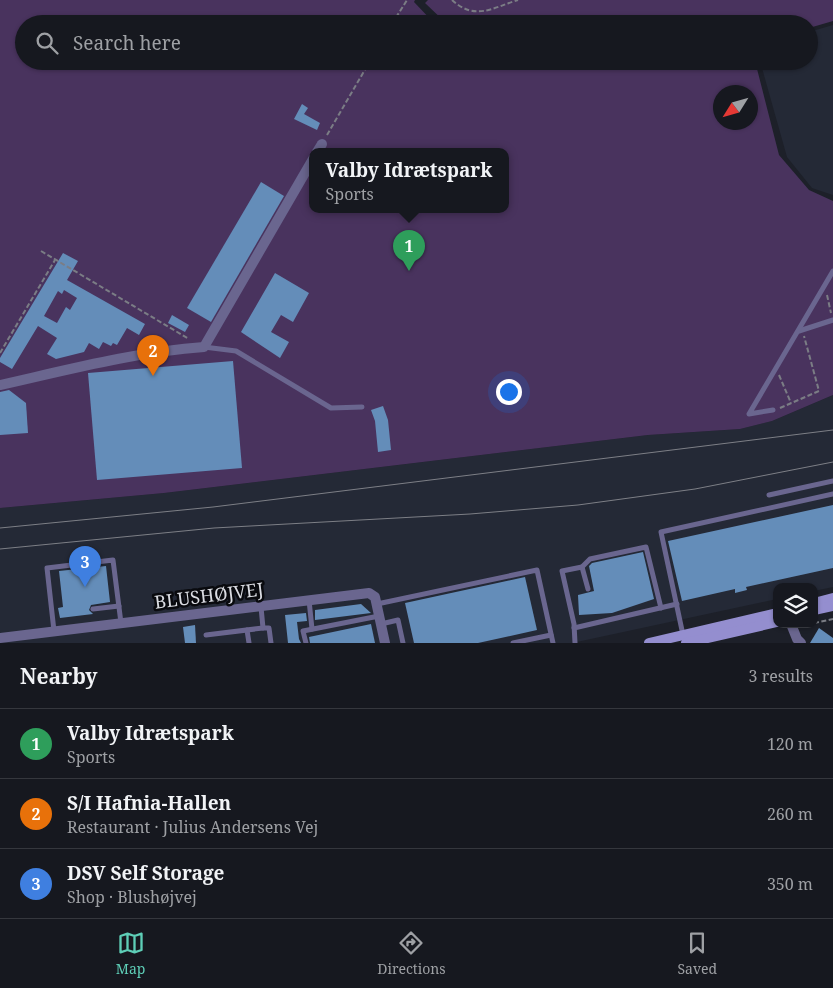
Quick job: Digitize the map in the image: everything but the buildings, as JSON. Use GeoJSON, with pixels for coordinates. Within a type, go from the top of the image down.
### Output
{"type":"FeatureCollection","features":[{"type":"Feature","properties":{"kind":"main road"},"geometry":{"type":"LineString","coordinates":[[818,602],[833,598]]}},
{"type":"Feature","properties":{"kind":"main road"},"geometry":{"type":"LineString","coordinates":[[818,609],[833,606]]}},
{"type":"Feature","properties":{"kind":"main road"},"geometry":{"type":"LineString","coordinates":[[715,636],[773,614]]}},
{"type":"Feature","properties":{"kind":"main road"},"geometry":{"type":"LineString","coordinates":[[649,643],[715,636],[773,623]]}},
{"type":"Feature","properties":{"kind":"street"},"geometry":{"type":"LineString","coordinates":[[0,385],[105,362],[178,349],[204,347],[309,166]]}},
{"type":"Feature","properties":{"kind":"street","name":"BLUSHØJVEJ"},"geometry":{"type":"LineString","coordinates":[[0,638],[369,593],[375,597],[376,604]]}},
{"type":"Feature","properties":{"kind":"street"},"geometry":{"type":"LineString","coordinates":[[376,604],[384,643]]}},
{"type":"Feature","properties":{"kind":"street"},"geometry":{"type":"LineString","coordinates":[[793,628],[799,641]]}},
{"type":"Feature","properties":{"kind":"lane"},"geometry":{"type":"LineString","coordinates":[[773,410],[749,414],[833,271]]}},
{"type":"Feature","properties":{"kind":"lane"},"geometry":{"type":"LineString","coordinates":[[800,330],[833,319]]}},
{"type":"Feature","properties":{"kind":"lane"},"geometry":{"type":"LineString","coordinates":[[204,347],[236,351],[331,408],[362,408]]}},
{"type":"Feature","properties":{"kind":"lane"},"geometry":{"type":"LineString","coordinates":[[769,495],[833,481]]}},
{"type":"Feature","properties":{"kind":"lane"},"geometry":{"type":"LineString","coordinates":[[685,640],[661,532],[833,494]]}},
{"type":"Feature","properties":{"kind":"lane"},"geometry":{"type":"LineString","coordinates":[[575,643],[574,628],[562,571],[582,567],[590,559],[646,547],[661,608]]}},
{"type":"Feature","properties":{"kind":"lane"},"geometry":{"type":"LineString","coordinates":[[54,632],[47,568],[113,560],[121,623]]}},
{"type":"Feature","properties":{"kind":"lane"},"geometry":{"type":"LineString","coordinates":[[582,567],[588,589]]}},
{"type":"Feature","properties":{"kind":"lane"},"geometry":{"type":"LineString","coordinates":[[376,604],[537,570],[553,643]]}},
{"type":"Feature","properties":{"kind":"lane"},"geometry":{"type":"LineString","coordinates":[[309,600],[312,629]]}},
{"type":"Feature","properties":{"kind":"lane"},"geometry":{"type":"LineString","coordinates":[[574,628],[677,604]]}},
{"type":"Feature","properties":{"kind":"lane"},"geometry":{"type":"LineString","coordinates":[[93,610],[119,606]]}},
{"type":"Feature","properties":{"kind":"lane"},"geometry":{"type":"LineString","coordinates":[[261,606],[263,628]]}},
{"type":"Feature","properties":{"kind":"lane"},"geometry":{"type":"LineString","coordinates":[[52,615],[59,614]]}},
{"type":"Feature","properties":{"kind":"lane"},"geometry":{"type":"LineString","coordinates":[[306,643],[303,631],[380,620],[398,620],[402,643]]}},
{"type":"Feature","properties":{"kind":"lane"},"geometry":{"type":"LineString","coordinates":[[206,635],[269,628],[271,643]]}},
{"type":"Feature","properties":{"kind":"lane"},"geometry":{"type":"LineString","coordinates":[[247,630],[249,643]]}},
{"type":"Feature","properties":{"kind":"lane"},"geometry":{"type":"LineString","coordinates":[[513,643],[551,635]]}},
{"type":"Feature","properties":{"kind":"path"},"geometry":{"type":"LineString","coordinates":[[398,15],[407,0]]}},
{"type":"Feature","properties":{"kind":"path"},"geometry":{"type":"LineString","coordinates":[[452,0],[470,12],[479,12],[518,0]]}},
{"type":"Feature","properties":{"kind":"path"},"geometry":{"type":"LineString","coordinates":[[319,148],[365,70]]}},
{"type":"Feature","properties":{"kind":"path"},"geometry":{"type":"LineString","coordinates":[[41,251],[204,347]]}},
{"type":"Feature","properties":{"kind":"path"},"geometry":{"type":"LineString","coordinates":[[0,354],[55,260]]}},
{"type":"Feature","properties":{"kind":"path"},"geometry":{"type":"LineString","coordinates":[[824,286],[833,319]]}},
{"type":"Feature","properties":{"kind":"path"},"geometry":{"type":"LineString","coordinates":[[773,410],[820,391],[800,330]]}},
{"type":"Feature","properties":{"kind":"path"},"geometry":{"type":"LineString","coordinates":[[776,368],[791,403]]}},
{"type":"Feature","properties":{"kind":"path"},"geometry":{"type":"LineString","coordinates":[[818,622],[833,619]]}},
{"type":"Feature","properties":{"kind":"shaded area"},"geometry":{"type":"Polygon","coordinates":[[[0,0],[415,0],[414,2],[426,15],[15,15],[15,70],[757,70],[779,155],[809,190],[833,201],[833,395],[772,421],[740,429],[648,435],[164,493],[0,508],[0,0]]]}},
{"type":"Feature","properties":{"kind":"shaded area"},"geometry":{"type":"Polygon","coordinates":[[[428,0],[833,0],[833,21],[818,25],[818,15],[438,15],[425,3],[428,0]]]}},
{"type":"Feature","properties":{"kind":"shaded area"},"geometry":{"type":"Polygon","coordinates":[[[833,25],[833,195],[812,188],[787,157],[763,70],[818,70],[818,29],[833,25]]]}},
{"type":"Feature","properties":{"kind":"shaded area"},"geometry":{"type":"Polygon","coordinates":[[[833,395],[833,587],[818,590],[818,583],[773,583],[773,600],[572,643],[0,643],[0,508],[164,493],[648,435],[740,429],[772,421],[833,395]]]}},
{"type":"Feature","properties":{"kind":"tram line"},"geometry":{"type":"LineString","coordinates":[[0,528],[213,507],[833,430]]}},
{"type":"Feature","properties":{"kind":"tram line"},"geometry":{"type":"LineString","coordinates":[[0,549],[214,528],[470,514],[578,505],[695,489],[833,462]]}},
{"type":"Feature","properties":{"kind":"place","name":"Valby Idrætspark"},"geometry":{"type":"Point","coordinates":[409,271]}},
{"type":"Feature","properties":{"kind":"place","name":"S/I Hafnia-Hallen"},"geometry":{"type":"Point","coordinates":[153,376]}},
{"type":"Feature","properties":{"kind":"place","name":"DSV Self Storage"},"geometry":{"type":"Point","coordinates":[85,587]}}]}
